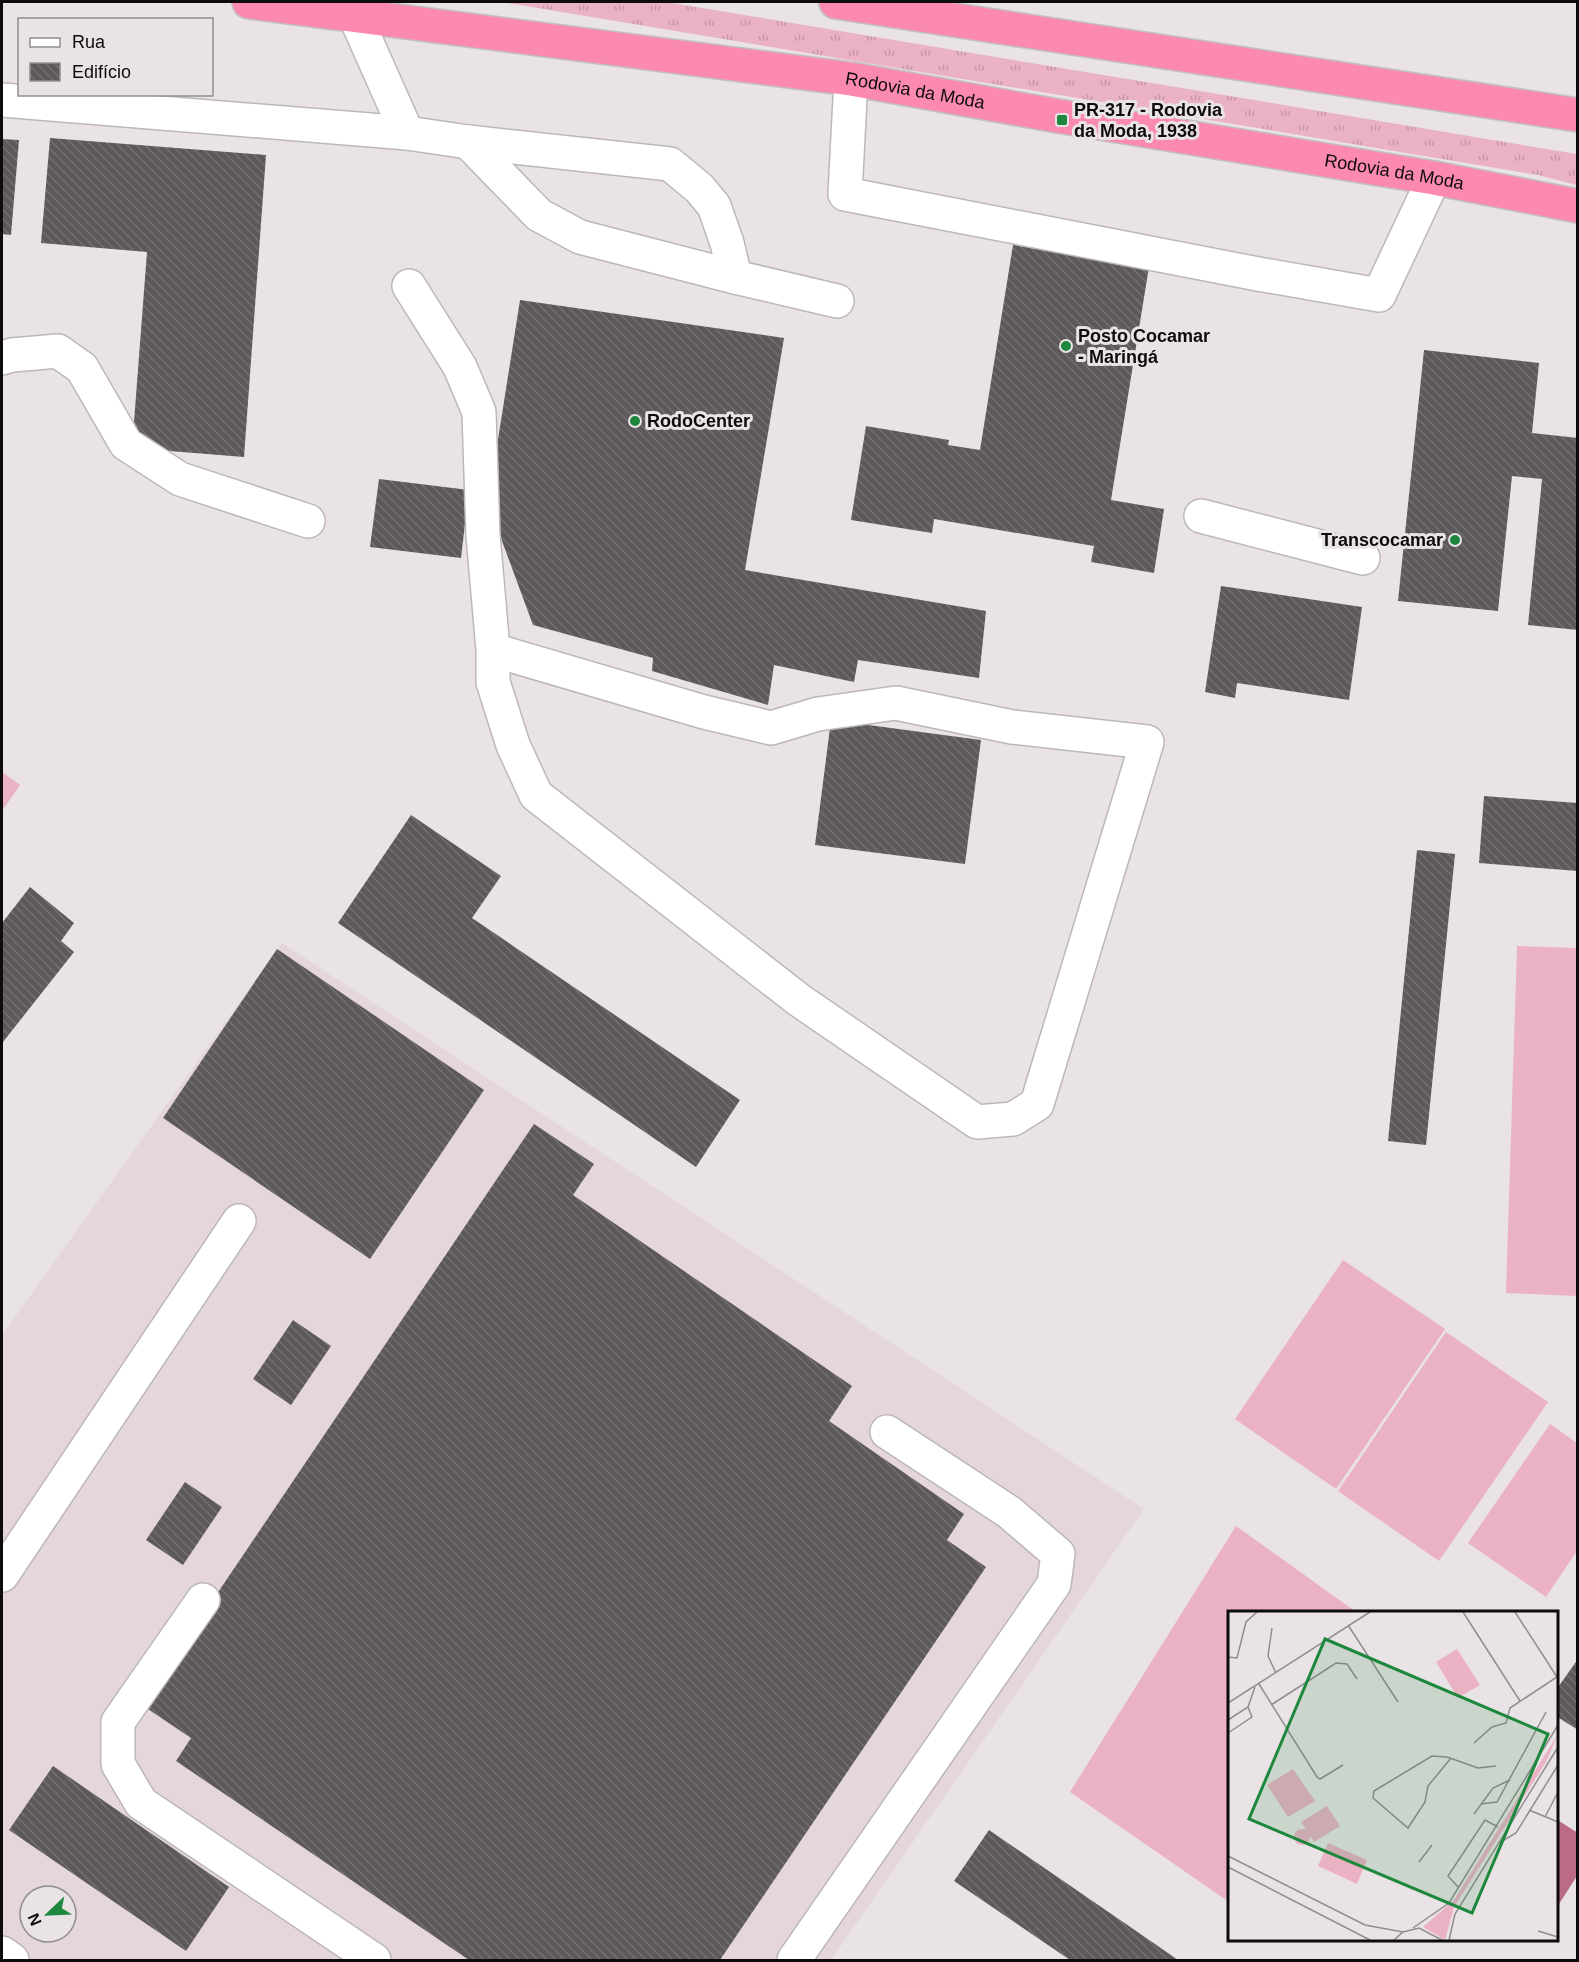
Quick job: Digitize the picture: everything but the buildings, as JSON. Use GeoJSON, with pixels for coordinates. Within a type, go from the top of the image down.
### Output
{"type":"FeatureCollection","features":[{"type":"Feature","properties":{"kind":"highway","name":"Rodovia da Moda"},"geometry":{"type":"LineString","coordinates":[[249,2],[851,79],[1058,116],[1434,178],[1578,206]]}},
{"type":"Feature","properties":{"kind":"highway"},"geometry":{"type":"LineString","coordinates":[[836,2],[1578,115]]}},
{"type":"Feature","properties":{"kind":"street"},"geometry":{"type":"LineString","coordinates":[[950,2],[976,23]]}},
{"type":"Feature","properties":{"kind":"street"},"geometry":{"type":"LineString","coordinates":[[355,16],[406,133]]}},
{"type":"Feature","properties":{"kind":"street"},"geometry":{"type":"LineString","coordinates":[[851,79],[845,194],[1258,274],[1379,295],[1434,178]]}},
{"type":"Feature","properties":{"kind":"street"},"geometry":{"type":"LineString","coordinates":[[2,100],[406,133],[670,164],[699,188],[714,206],[727,243],[735,277]]}},
{"type":"Feature","properties":{"kind":"street"},"geometry":{"type":"LineString","coordinates":[[468,142],[539,215],[580,237],[837,301]]}},
{"type":"Feature","properties":{"kind":"street"},"geometry":{"type":"LineString","coordinates":[[409,286],[460,368],[479,412],[483,535],[493,682],[513,745],[536,795],[799,1000],[977,1122],[1013,1119],[1036,1104],[1147,742],[1012,727],[896,704],[818,714],[771,728],[704,712],[492,650]]}},
{"type":"Feature","properties":{"kind":"street"},"geometry":{"type":"LineString","coordinates":[[2,358],[58,351],[82,368],[126,444],[180,479],[308,521]]}},
{"type":"Feature","properties":{"kind":"street"},"geometry":{"type":"LineString","coordinates":[[1201,516],[1364,558]]}},
{"type":"Feature","properties":{"kind":"street"},"geometry":{"type":"LineString","coordinates":[[2,1575],[239,1221]]}},
{"type":"Feature","properties":{"kind":"street"},"geometry":{"type":"LineString","coordinates":[[794,1960],[1054,1584],[1058,1554],[1009,1512],[887,1432]]}},
{"type":"Feature","properties":{"kind":"street"},"geometry":{"type":"LineString","coordinates":[[203,1600],[118,1722],[118,1764],[141,1803],[374,1960]]}},
{"type":"Feature","properties":{"kind":"street"},"geometry":{"type":"LineString","coordinates":[[2,1953],[12,1960]]}},
{"type":"Feature","properties":{"kind":"shaded area"},"geometry":{"type":"Polygon","coordinates":[[[282,943],[1144,1509],[831,1960],[2,1960],[2,1335],[282,943]]]}},
{"type":"Feature","properties":{"kind":"shaded area"},"geometry":{"type":"Polygon","coordinates":[[[1558,1820],[1578,1833],[1577,1876],[1558,1905],[1558,1820]]]}},
{"type":"Feature","properties":{"kind":"green space"},"geometry":{"type":"Polygon","coordinates":[[[502,2],[666,2],[1577,154],[1577,185],[1538,175],[502,2]]]}},
{"type":"Feature","properties":{"kind":"green space"},"geometry":{"type":"Polygon","coordinates":[[[2,772],[20,785],[2,811],[2,772]]]}},
{"type":"Feature","properties":{"kind":"green space"},"geometry":{"type":"Polygon","coordinates":[[[1517,946],[1577,948],[1577,1296],[1506,1293],[1517,946]]]}},
{"type":"Feature","properties":{"kind":"green space"},"geometry":{"type":"Polygon","coordinates":[[[1343,1260],[1445,1329],[1336,1489],[1235,1419],[1343,1260]]]}},
{"type":"Feature","properties":{"kind":"green space"},"geometry":{"type":"Polygon","coordinates":[[[1446,1332],[1548,1402],[1439,1561],[1338,1491],[1446,1332]]]}},
{"type":"Feature","properties":{"kind":"green space"},"geometry":{"type":"Polygon","coordinates":[[[1550,1424],[1577,1443],[1577,1551],[1546,1597],[1468,1543],[1550,1424]]]}},
{"type":"Feature","properties":{"kind":"green space"},"geometry":{"type":"Polygon","coordinates":[[[1236,1526],[1355,1611],[1228,1611],[1228,1901],[1070,1792],[1236,1526]]]}},
{"type":"Feature","properties":{"kind":"place","name":"PR-317 - Rodovia da Moda, 1938"},"geometry":{"type":"Point","coordinates":[1062,120]}},
{"type":"Feature","properties":{"kind":"place","name":"Posto Cocamar - Maringá"},"geometry":{"type":"Point","coordinates":[1066,346]}},
{"type":"Feature","properties":{"kind":"place","name":"RodoCenter"},"geometry":{"type":"Point","coordinates":[635,421]}},
{"type":"Feature","properties":{"kind":"place","name":"Transcocamar"},"geometry":{"type":"Point","coordinates":[1455,540]}}]}
